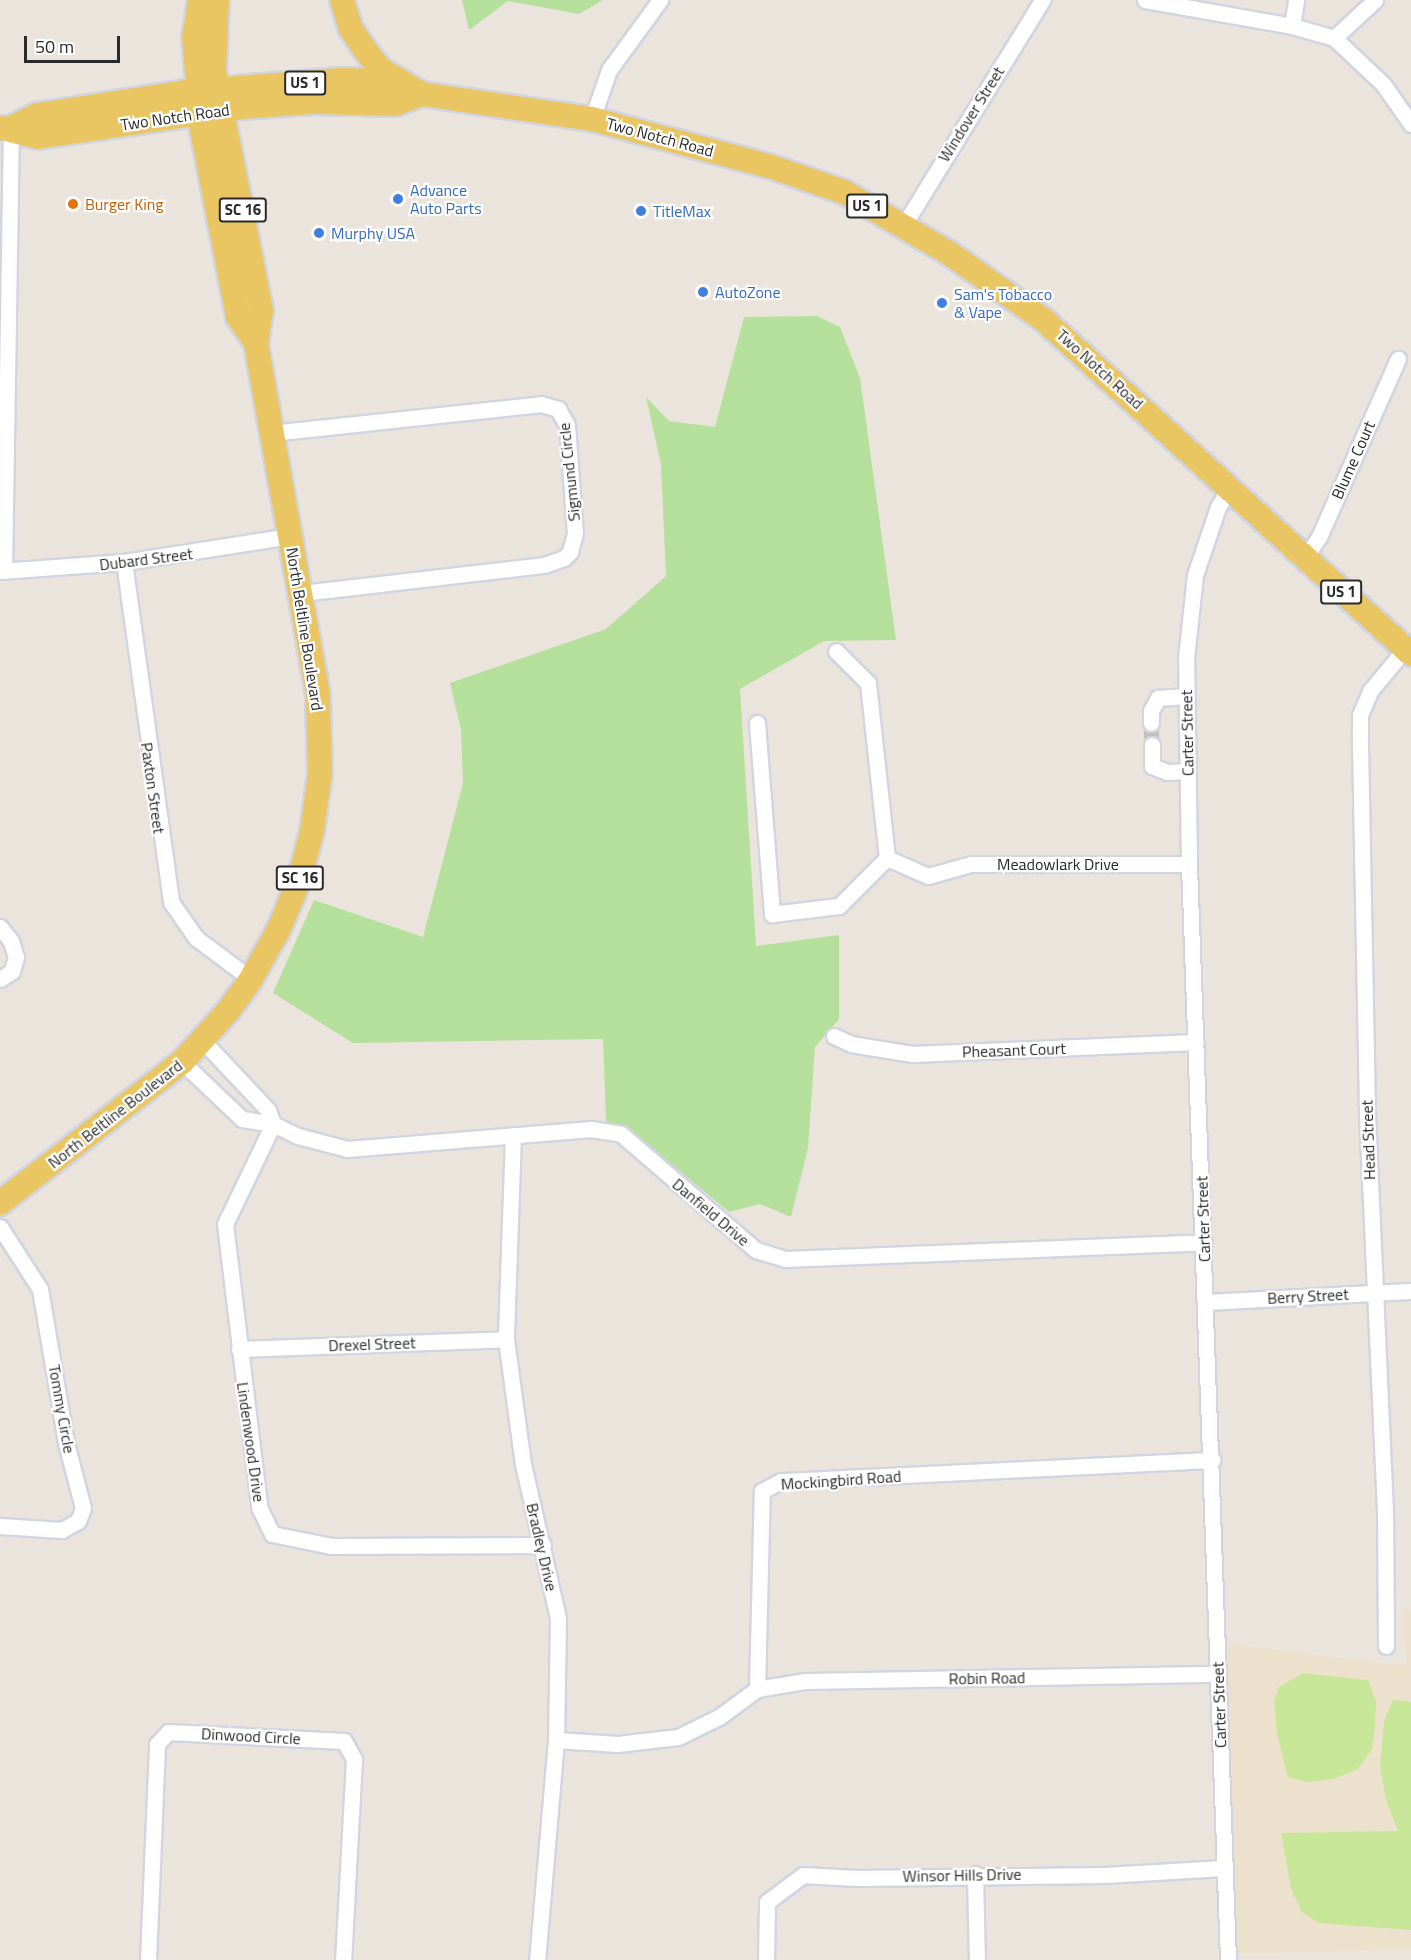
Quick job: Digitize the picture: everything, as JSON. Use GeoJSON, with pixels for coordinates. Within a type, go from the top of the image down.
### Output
{"type":"FeatureCollection","features":[{"type":"Feature","properties":{"kind":"main road"},"geometry":{"type":"LineString","coordinates":[[200,0],[194,38],[210,101]]}},
{"type":"Feature","properties":{"kind":"main road"},"geometry":{"type":"LineString","coordinates":[[210,101],[212,41],[217,0]]}},
{"type":"Feature","properties":{"kind":"main road"},"geometry":{"type":"LineString","coordinates":[[342,0],[351,29],[354,79]]}},
{"type":"Feature","properties":{"kind":"main road"},"geometry":{"type":"LineString","coordinates":[[351,29],[372,60],[400,81]]}},
{"type":"Feature","properties":{"kind":"main road","name":"Two Notch Road"},"geometry":{"type":"LineString","coordinates":[[5,128],[38,137],[210,101],[354,79],[400,81],[422,94],[592,119],[769,166],[844,192],[902,228],[949,253],[1023,303],[1231,486],[1304,560],[1408,651]]}},
{"type":"Feature","properties":{"kind":"main road","name":"Two Notch Road"},"geometry":{"type":"LineString","coordinates":[[210,101],[395,104],[422,94]]}},
{"type":"Feature","properties":{"kind":"main road","name":"North Beltline Boulevard"},"geometry":{"type":"LineString","coordinates":[[0,1203],[182,1062],[202,1041],[251,979],[279,929],[299,881],[317,802],[321,748],[318,695],[256,343],[238,317],[210,101]]}},
{"type":"Feature","properties":{"kind":"street"},"geometry":{"type":"LineString","coordinates":[[592,119],[609,70],[660,0]]}},
{"type":"Feature","properties":{"kind":"street","name":"Windover Street"},"geometry":{"type":"LineString","coordinates":[[902,228],[1042,0]]}},
{"type":"Feature","properties":{"kind":"street"},"geometry":{"type":"LineString","coordinates":[[1145,0],[1292,26],[1334,38],[1383,84],[1411,124]]}},
{"type":"Feature","properties":{"kind":"street"},"geometry":{"type":"LineString","coordinates":[[1292,26],[1296,0]]}},
{"type":"Feature","properties":{"kind":"street"},"geometry":{"type":"LineString","coordinates":[[1334,38],[1375,0]]}},
{"type":"Feature","properties":{"kind":"street"},"geometry":{"type":"LineString","coordinates":[[2,571],[5,128]]}},
{"type":"Feature","properties":{"kind":"street","name":"Blume Court"},"geometry":{"type":"LineString","coordinates":[[1304,560],[1319,537],[1398,359]]}},
{"type":"Feature","properties":{"kind":"street","name":"Sigmund Circle"},"geometry":{"type":"LineString","coordinates":[[271,433],[541,404],[558,409],[567,425],[575,533],[570,552],[564,558],[544,565],[301,592]]}},
{"type":"Feature","properties":{"kind":"street","name":"Carter Street"},"geometry":{"type":"LineString","coordinates":[[1228,1960],[1189,864],[1187,696],[1188,613],[1195,574],[1218,507],[1231,486]]}},
{"type":"Feature","properties":{"kind":"street","name":"Dubard Street"},"geometry":{"type":"LineString","coordinates":[[2,571],[124,562],[290,536]]}},
{"type":"Feature","properties":{"kind":"street","name":"Paxton Street"},"geometry":{"type":"LineString","coordinates":[[124,562],[171,902],[196,938],[251,979]]}},
{"type":"Feature","properties":{"kind":"street"},"geometry":{"type":"LineString","coordinates":[[757,723],[772,914],[839,906],[887,858],[868,683],[836,651]]}},
{"type":"Feature","properties":{"kind":"street","name":"Head Street"},"geometry":{"type":"LineString","coordinates":[[1386,1646],[1385,1511],[1374,1293],[1360,715],[1370,691],[1408,651]]}},
{"type":"Feature","properties":{"kind":"street"},"geometry":{"type":"LineString","coordinates":[[1151,723],[1151,711],[1158,698],[1187,696]]}},
{"type":"Feature","properties":{"kind":"street"},"geometry":{"type":"LineString","coordinates":[[1152,745],[1152,766],[1167,772],[1188,771]]}},
{"type":"Feature","properties":{"kind":"street","name":"Meadowlark Drive"},"geometry":{"type":"LineString","coordinates":[[887,858],[928,876],[971,864],[1189,864]]}},
{"type":"Feature","properties":{"kind":"street"},"geometry":{"type":"LineString","coordinates":[[0,927],[11,941],[16,957],[12,971],[0,979]]}},
{"type":"Feature","properties":{"kind":"street","name":"Pheasant Court"},"geometry":{"type":"LineString","coordinates":[[834,1036],[852,1044],[912,1054],[1196,1042]]}},
{"type":"Feature","properties":{"kind":"street"},"geometry":{"type":"LineString","coordinates":[[202,1041],[268,1110],[273,1124]]}},
{"type":"Feature","properties":{"kind":"street","name":"Danfield Drive"},"geometry":{"type":"LineString","coordinates":[[182,1062],[242,1119],[273,1124],[298,1136],[347,1149],[591,1129],[621,1134],[756,1250],[786,1259],[1203,1242]]}},
{"type":"Feature","properties":{"kind":"street","name":"Lindenwood Drive"},"geometry":{"type":"LineString","coordinates":[[273,1124],[225,1224],[238,1349],[259,1507],[272,1534],[331,1546],[543,1545]]}},
{"type":"Feature","properties":{"kind":"street","name":"Bradley Drive"},"geometry":{"type":"LineString","coordinates":[[513,1135],[506,1339],[523,1464],[558,1618],[556,1740],[537,1960]]}},
{"type":"Feature","properties":{"kind":"street","name":"Tommy Circle"},"geometry":{"type":"LineString","coordinates":[[0,1227],[40,1289],[66,1443],[82,1508],[78,1521],[62,1530],[0,1526]]}},
{"type":"Feature","properties":{"kind":"street","name":"Berry Street"},"geometry":{"type":"LineString","coordinates":[[1205,1302],[1411,1292]]}},
{"type":"Feature","properties":{"kind":"street","name":"Drexel Street"},"geometry":{"type":"LineString","coordinates":[[238,1349],[506,1339]]}},
{"type":"Feature","properties":{"kind":"street","name":"Mockingbird Road"},"geometry":{"type":"LineString","coordinates":[[757,1689],[762,1491],[781,1481],[1212,1460]]}},
{"type":"Feature","properties":{"kind":"street","name":"Robin Road"},"geometry":{"type":"LineString","coordinates":[[757,1689],[805,1681],[1218,1674]]}},
{"type":"Feature","properties":{"kind":"street"},"geometry":{"type":"LineString","coordinates":[[556,1740],[618,1744],[678,1737],[719,1717],[757,1689]]}},
{"type":"Feature","properties":{"kind":"street","name":"Dinwood Circle"},"geometry":{"type":"LineString","coordinates":[[148,1960],[157,1744],[168,1732],[344,1741],[354,1759],[343,1960]]}},
{"type":"Feature","properties":{"kind":"street","name":"Winsor Hills Drive"},"geometry":{"type":"LineString","coordinates":[[766,1960],[767,1902],[802,1875],[856,1878],[975,1874],[1104,1875],[1224,1868]]}},
{"type":"Feature","properties":{"kind":"street"},"geometry":{"type":"LineString","coordinates":[[975,1874],[977,1960]]}},
{"type":"Feature","properties":{"kind":"shaded area"},"geometry":{"type":"Polygon","coordinates":[[[1402,1610],[1411,1610],[1411,1949],[1234,1954],[1222,1643],[1407,1666],[1402,1610]]]}},
{"type":"Feature","properties":{"kind":"green space"},"geometry":{"type":"Polygon","coordinates":[[[462,0],[603,0],[579,14],[508,1],[469,30],[462,0]]]}},
{"type":"Feature","properties":{"kind":"green space"},"geometry":{"type":"Polygon","coordinates":[[[817,316],[840,327],[860,378],[896,640],[824,641],[740,689],[756,946],[839,935],[839,1019],[815,1047],[808,1148],[791,1217],[760,1204],[729,1212],[644,1141],[606,1121],[603,1039],[353,1043],[273,993],[314,900],[423,937],[463,783],[461,730],[450,683],[606,629],[666,576],[661,464],[646,397],[669,421],[715,427],[744,317],[817,316]]]}},
{"type":"Feature","properties":{"kind":"green space"},"geometry":{"type":"Polygon","coordinates":[[[1303,1673],[1367,1680],[1370,1685],[1376,1702],[1372,1749],[1358,1769],[1333,1779],[1307,1782],[1288,1777],[1277,1734],[1274,1702],[1279,1687],[1303,1673]]]}},
{"type":"Feature","properties":{"kind":"green space"},"geometry":{"type":"Polygon","coordinates":[[[1393,1700],[1411,1702],[1411,1930],[1318,1923],[1301,1911],[1291,1888],[1281,1833],[1398,1831],[1386,1800],[1380,1766],[1384,1721],[1393,1700]]]}},
{"type":"Feature","properties":{"kind":"tunnel"},"geometry":{"type":"LineString","coordinates":[[1151,723],[1152,745]]}},
{"type":"Feature","properties":{"kind":"place","name":"Advance Auto Parts"},"geometry":{"type":"Point","coordinates":[398,199]}},
{"type":"Feature","properties":{"kind":"place","name":"Burger King"},"geometry":{"type":"Point","coordinates":[73,204]}},
{"type":"Feature","properties":{"kind":"place","name":"TitleMax"},"geometry":{"type":"Point","coordinates":[641,211]}},
{"type":"Feature","properties":{"kind":"place","name":"Murphy USA"},"geometry":{"type":"Point","coordinates":[319,233]}},
{"type":"Feature","properties":{"kind":"place","name":"AutoZone"},"geometry":{"type":"Point","coordinates":[703,292]}},
{"type":"Feature","properties":{"kind":"place","name":"Sam's Tobacco & Vape"},"geometry":{"type":"Point","coordinates":[942,303]}}]}
